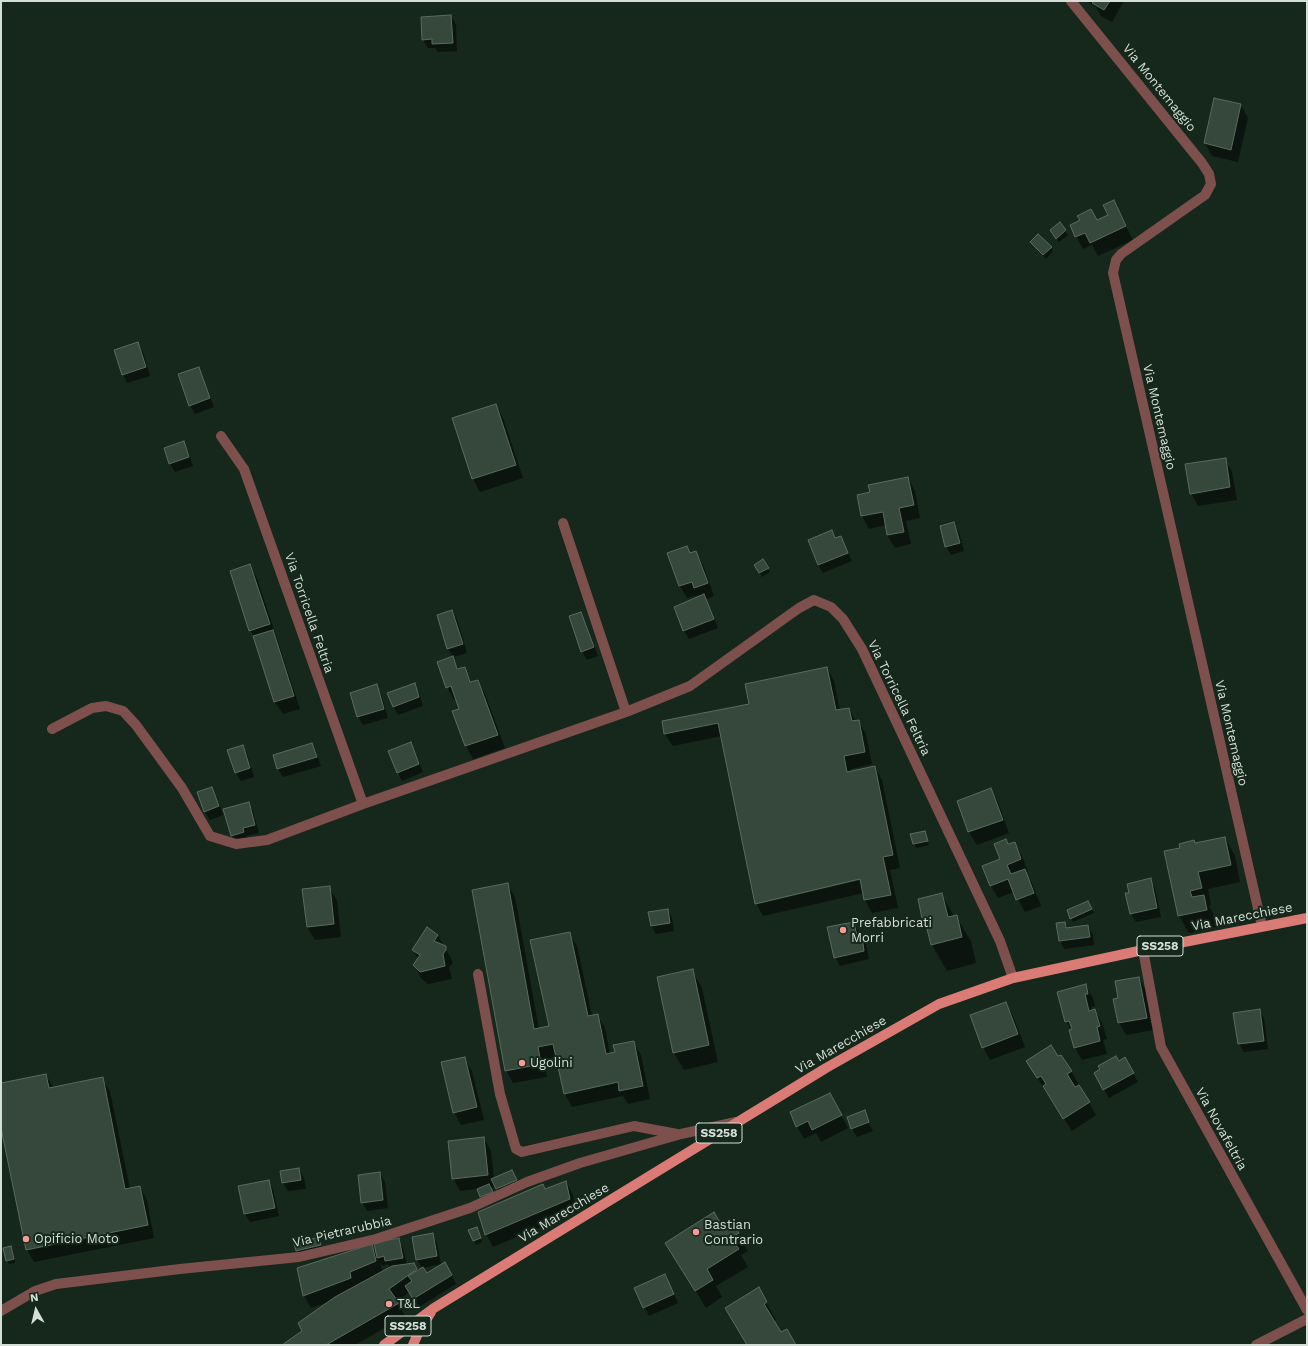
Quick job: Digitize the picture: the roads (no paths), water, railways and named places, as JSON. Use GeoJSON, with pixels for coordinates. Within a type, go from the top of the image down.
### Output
{"type":"FeatureCollection","features":[{"type":"Feature","properties":{"kind":"main road","name":"Via Marecchiese"},"geometry":{"type":"LineString","coordinates":[[384,1345],[434,1308],[830,1065],[939,1004],[1013,978],[1143,950],[1307,918]]}},
{"type":"Feature","properties":{"kind":"main road","name":"Via Marecchiese"},"geometry":{"type":"LineString","coordinates":[[413,1345],[419,1331],[434,1308]]}},
{"type":"Feature","properties":{"kind":"street","name":"Via Montemaggio"},"geometry":{"type":"LineString","coordinates":[[1071,1],[1202,163],[1209,174],[1211,184],[1206,195],[1121,254],[1116,260],[1113,273],[1262,926]]}},
{"type":"Feature","properties":{"kind":"street","name":"Via Torricella Feltria"},"geometry":{"type":"LineString","coordinates":[[221,436],[244,469],[363,804]]}},
{"type":"Feature","properties":{"kind":"street"},"geometry":{"type":"LineString","coordinates":[[563,523],[626,712]]}},
{"type":"Feature","properties":{"kind":"street","name":"Via Torricella Feltria"},"geometry":{"type":"LineString","coordinates":[[52,729],[92,708],[106,706],[123,711],[136,725],[182,788],[210,836],[236,844],[267,840],[363,804],[626,712],[690,686],[799,608],[814,600],[831,607],[843,619],[862,649],[1000,941],[1013,978]]}},
{"type":"Feature","properties":{"kind":"street","name":"Via Novafeltria"},"geometry":{"type":"LineString","coordinates":[[1143,950],[1161,1047],[1307,1310]]}},
{"type":"Feature","properties":{"kind":"street","name":"Via Pietrarubbia"},"geometry":{"type":"LineString","coordinates":[[478,974],[500,1094],[516,1149],[522,1152],[634,1126],[681,1134]]}},
{"type":"Feature","properties":{"kind":"street","name":"Via Pietrarubbia"},"geometry":{"type":"LineString","coordinates":[[1,1311],[35,1291],[56,1284],[180,1269],[299,1257],[376,1239],[470,1208],[527,1182],[580,1163],[681,1134],[737,1122]]}},
{"type":"Feature","properties":{"kind":"street"},"geometry":{"type":"LineString","coordinates":[[1256,1345],[1307,1319]]}},
{"type":"Feature","properties":{"kind":"place","name":"Prefabbricati Morri"},"geometry":{"type":"Point","coordinates":[843,930]}},
{"type":"Feature","properties":{"kind":"place","name":"Ugolini"},"geometry":{"type":"Point","coordinates":[522,1063]}},
{"type":"Feature","properties":{"kind":"place","name":"Bastian Contrario"},"geometry":{"type":"Point","coordinates":[696,1232]}},
{"type":"Feature","properties":{"kind":"place","name":"Opificio Moto"},"geometry":{"type":"Point","coordinates":[26,1239]}},
{"type":"Feature","properties":{"kind":"place","name":"T&L"},"geometry":{"type":"Point","coordinates":[389,1304]}}]}
